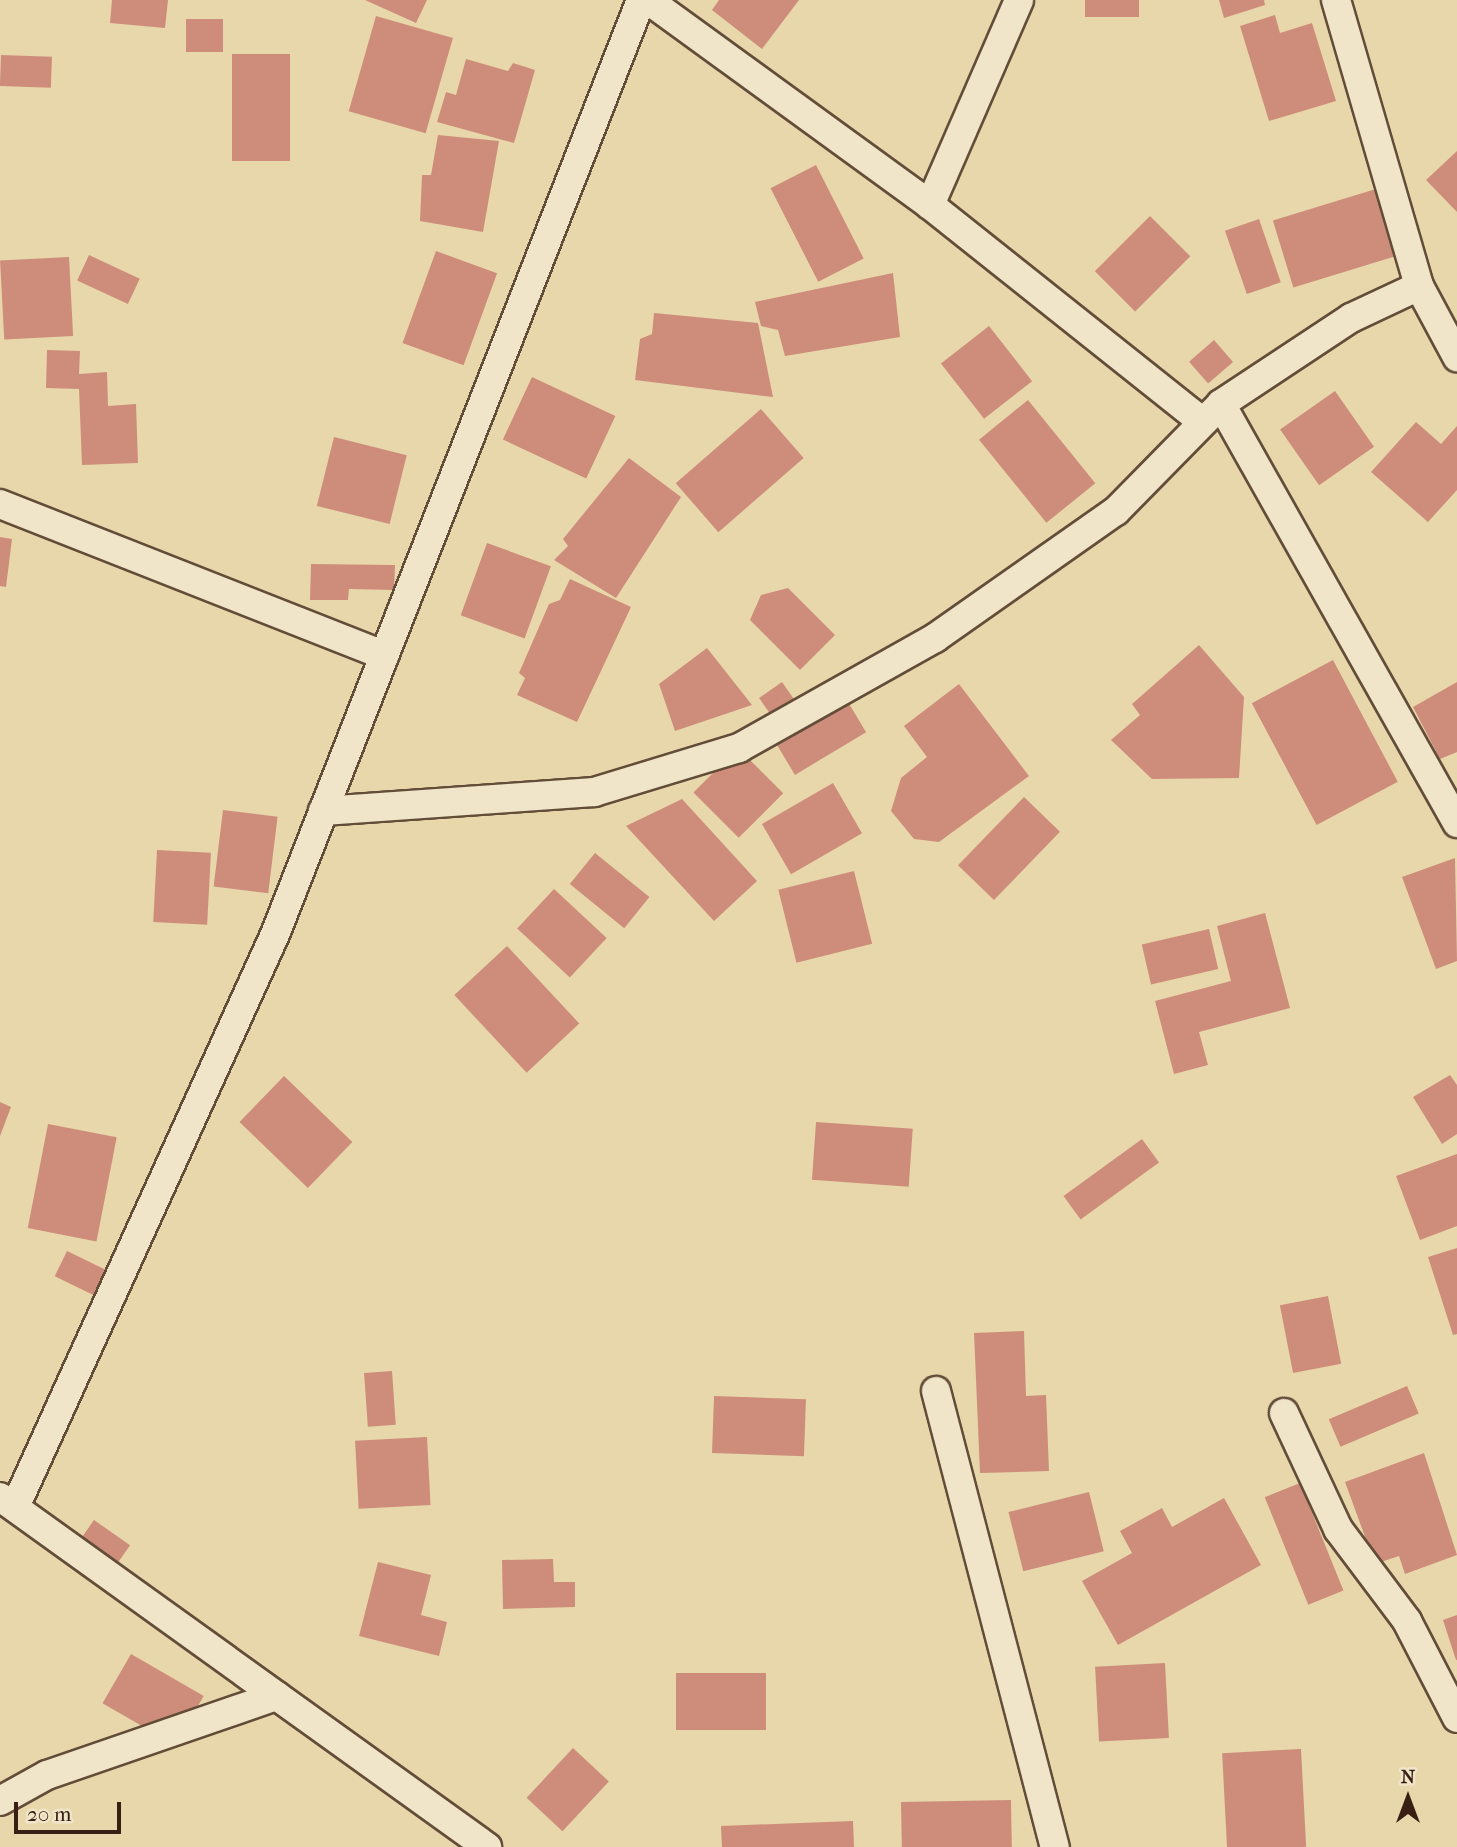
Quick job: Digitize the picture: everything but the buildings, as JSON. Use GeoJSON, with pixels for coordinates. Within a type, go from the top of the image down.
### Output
{"type":"FeatureCollection","features":[{"type":"Feature","properties":{"kind":"street"},"geometry":{"type":"LineString","coordinates":[[487,1847],[8,1501],[275,932],[641,0]]}},
{"type":"Feature","properties":{"kind":"street"},"geometry":{"type":"LineString","coordinates":[[648,0],[1211,413],[1457,823]]}},
{"type":"Feature","properties":{"kind":"street"},"geometry":{"type":"LineString","coordinates":[[930,205],[1019,0]]}},
{"type":"Feature","properties":{"kind":"street"},"geometry":{"type":"LineString","coordinates":[[1336,0],[1419,286],[1457,357]]}},
{"type":"Feature","properties":{"kind":"street"},"geometry":{"type":"LineString","coordinates":[[323,811],[594,792],[740,748],[934,638],[1116,511],[1211,413],[1351,318],[1419,286]]}},
{"type":"Feature","properties":{"kind":"street"},"geometry":{"type":"LineString","coordinates":[[0,504],[384,655]]}},
{"type":"Feature","properties":{"kind":"street"},"geometry":{"type":"LineString","coordinates":[[936,1391],[1055,1847]]}},
{"type":"Feature","properties":{"kind":"street"},"geometry":{"type":"LineString","coordinates":[[1284,1413],[1338,1529],[1407,1621],[1457,1718]]}},
{"type":"Feature","properties":{"kind":"street"},"geometry":{"type":"LineString","coordinates":[[0,1801],[47,1775],[277,1696]]}}]}
